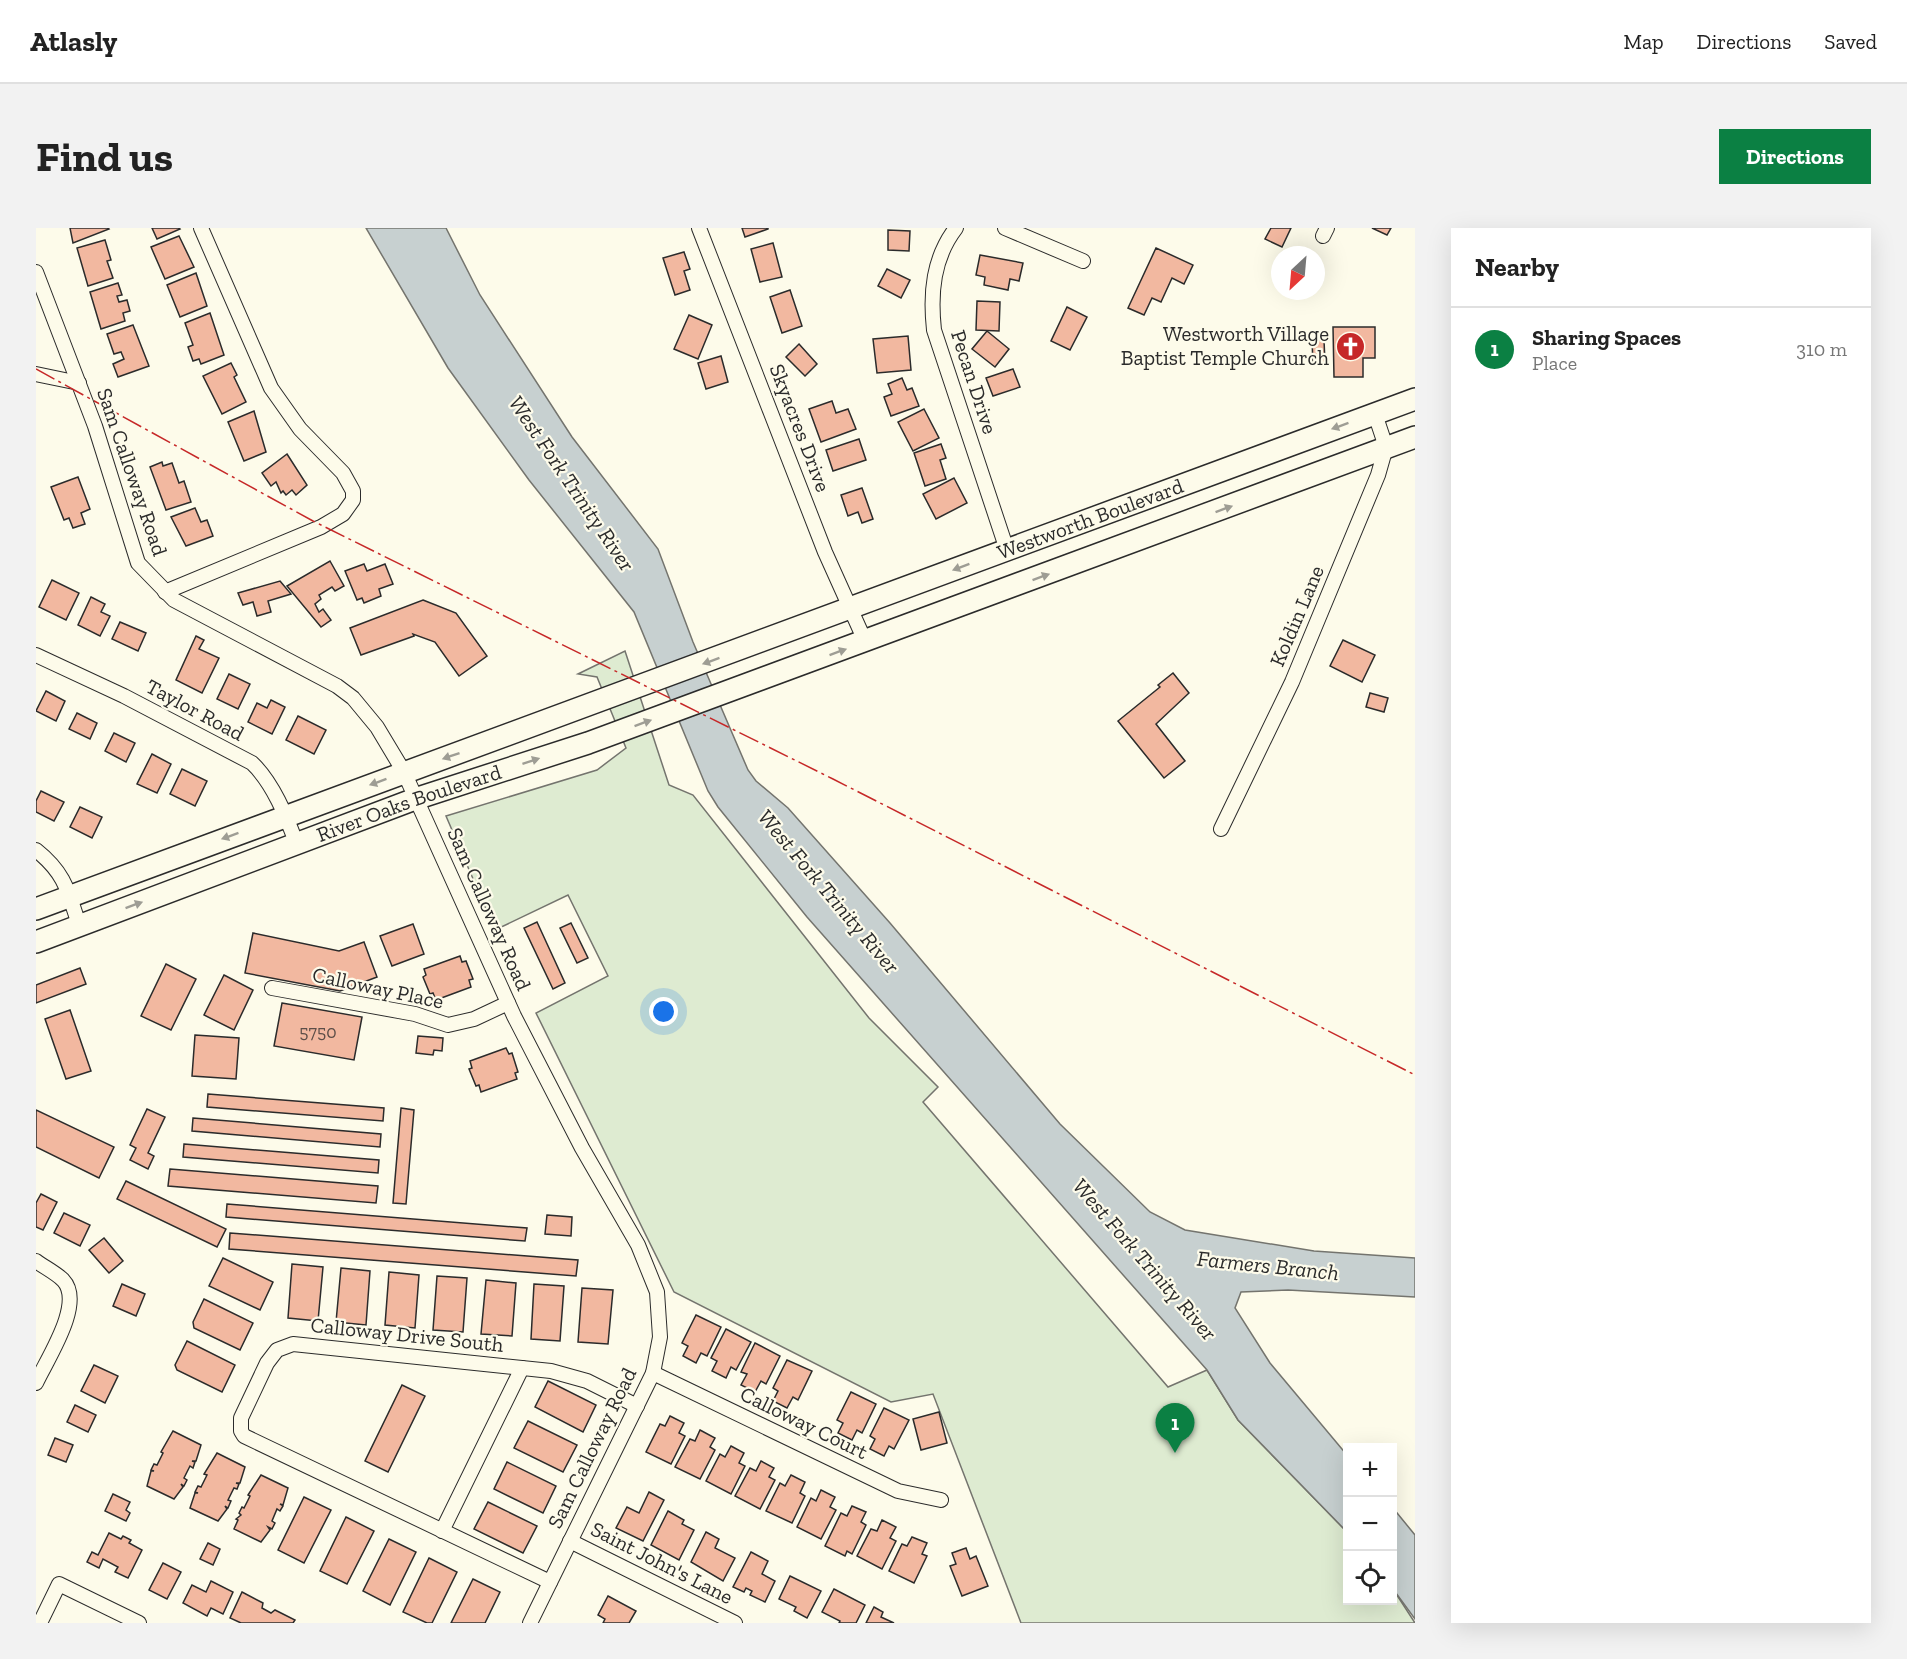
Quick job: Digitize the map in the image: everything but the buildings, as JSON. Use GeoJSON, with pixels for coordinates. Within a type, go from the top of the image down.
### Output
{"type":"FeatureCollection","features":[{"type":"Feature","properties":{"kind":"main road","name":"Westworth Boulevard"},"geometry":{"type":"LineString","coordinates":[[766,640],[1415,399]]}},
{"type":"Feature","properties":{"kind":"main road","name":"Westworth Boulevard"},"geometry":{"type":"LineString","coordinates":[[783,672],[1415,437]]}},
{"type":"Feature","properties":{"kind":"main road","name":"River Oaks Boulevard"},"geometry":{"type":"LineString","coordinates":[[36,909],[766,640]]}},
{"type":"Feature","properties":{"kind":"main road","name":"River Oaks Boulevard"},"geometry":{"type":"LineString","coordinates":[[36,942],[296,842],[415,799],[588,743],[783,672]]}},
{"type":"Feature","properties":{"kind":"street"},"geometry":{"type":"LineString","coordinates":[[165,592],[321,527],[344,514],[353,500],[353,491],[343,473],[300,429],[271,388],[201,228]]}},
{"type":"Feature","properties":{"kind":"street","name":"Skyacres Drive"},"geometry":{"type":"LineString","coordinates":[[699,228],[825,552],[853,608],[866,642]]}},
{"type":"Feature","properties":{"kind":"street","name":"Pecan Drive"},"geometry":{"type":"LineString","coordinates":[[956,228],[942,246],[935,276],[932,308],[934,330],[1007,550]]}},
{"type":"Feature","properties":{"kind":"street"},"geometry":{"type":"LineString","coordinates":[[1005,228],[1083,261]]}},
{"type":"Feature","properties":{"kind":"street","name":"Sam Calloway Road"},"geometry":{"type":"LineString","coordinates":[[36,272],[95,426],[138,563],[174,600],[337,686],[353,698],[377,727],[404,772],[508,1003],[582,1148],[638,1245],[657,1292],[660,1337],[653,1373],[530,1623]]}},
{"type":"Feature","properties":{"kind":"street"},"geometry":{"type":"LineString","coordinates":[[36,374],[79,383]]}},
{"type":"Feature","properties":{"kind":"street"},"geometry":{"type":"LineString","coordinates":[[1375,414],[1386,447]]}},
{"type":"Feature","properties":{"kind":"street","name":"Koldin Lane"},"geometry":{"type":"LineString","coordinates":[[1221,829],[1292,682],[1378,475],[1386,447]]}},
{"type":"Feature","properties":{"kind":"street","name":"Taylor Road"},"geometry":{"type":"LineString","coordinates":[[36,655],[124,696],[252,764],[261,772],[296,842]]}},
{"type":"Feature","properties":{"kind":"street"},"geometry":{"type":"LineString","coordinates":[[36,850],[55,864],[70,896],[79,926]]}},
{"type":"Feature","properties":{"kind":"street","name":"Calloway Place"},"geometry":{"type":"LineString","coordinates":[[272,988],[415,1014],[448,1025],[474,1019],[508,1003]]}},
{"type":"Feature","properties":{"kind":"street"},"geometry":{"type":"LineString","coordinates":[[36,1261],[63,1280],[71,1297],[70,1311],[36,1383]]}},
{"type":"Feature","properties":{"kind":"street","name":"Calloway Drive South"},"geometry":{"type":"LineString","coordinates":[[550,1582],[244,1436],[241,1431],[241,1418],[267,1363],[283,1347],[306,1344],[345,1351],[551,1371],[587,1381],[637,1406]]}},
{"type":"Feature","properties":{"kind":"street"},"geometry":{"type":"LineString","coordinates":[[442,1531],[522,1368]]}},
{"type":"Feature","properties":{"kind":"street","name":"Calloway Court"},"geometry":{"type":"LineString","coordinates":[[653,1373],[898,1491],[941,1500]]}},
{"type":"Feature","properties":{"kind":"street","name":"Saint John's Lane"},"geometry":{"type":"LineString","coordinates":[[570,1541],[735,1623]]}},
{"type":"Feature","properties":{"kind":"street"},"geometry":{"type":"LineString","coordinates":[[40,1623],[59,1584],[138,1623]]}},
{"type":"Feature","properties":{"kind":"green space"},"geometry":{"type":"Polygon","coordinates":[[[625,651],[669,785],[693,795],[869,1018],[938,1087],[923,1102],[1168,1387],[1207,1370],[1238,1420],[1343,1528],[1343,1605],[1397,1605],[1397,1595],[1415,1623],[1021,1623],[933,1394],[891,1402],[674,1292],[536,1013],[608,976],[568,895],[495,930],[446,816],[597,770],[626,748],[597,677],[578,674],[625,651]]]}},
{"type":"Feature","properties":{"kind":"water"},"geometry":{"type":"Polygon","coordinates":[[[366,228],[446,228],[480,295],[572,437],[658,549],[693,642],[748,770],[756,781],[788,808],[890,923],[1060,1124],[1150,1212],[1185,1230],[1314,1251],[1415,1258],[1415,1297],[1288,1290],[1241,1292],[1235,1308],[1270,1363],[1343,1450],[1343,1528],[1238,1420],[1207,1370],[807,917],[718,807],[708,791],[634,612],[529,480],[448,368],[366,228]]]}},
{"type":"Feature","properties":{"kind":"water"},"geometry":{"type":"Polygon","coordinates":[[[1397,1513],[1415,1535],[1415,1619],[1397,1594],[1397,1513]]]}},
{"type":"Feature","properties":{"kind":"power"},"geometry":{"type":"LineString","coordinates":[[36,369],[313,521],[833,779],[1415,1075]]}},
{"type":"Feature","properties":{"kind":"place","name":"Westworth Village Baptist Temple Church"},"geometry":{"type":"Point","coordinates":[1350,346]}},
{"type":"Feature","properties":{"kind":"place","name":"Sharing Spaces"},"geometry":{"type":"Point","coordinates":[1175,1453]}},
{"type":"Feature","properties":{"kind":"water label","name":"West Fork Trinity River"},"geometry":{"type":"Point","coordinates":[572,483]}},
{"type":"Feature","properties":{"kind":"water label","name":"West Fork Trinity River"},"geometry":{"type":"Point","coordinates":[829,891]}},
{"type":"Feature","properties":{"kind":"water label","name":"West Fork Trinity River"},"geometry":{"type":"Point","coordinates":[1145,1259]}},
{"type":"Feature","properties":{"kind":"water label","name":"Farmers Branch"},"geometry":{"type":"Point","coordinates":[1268,1265]}}]}
